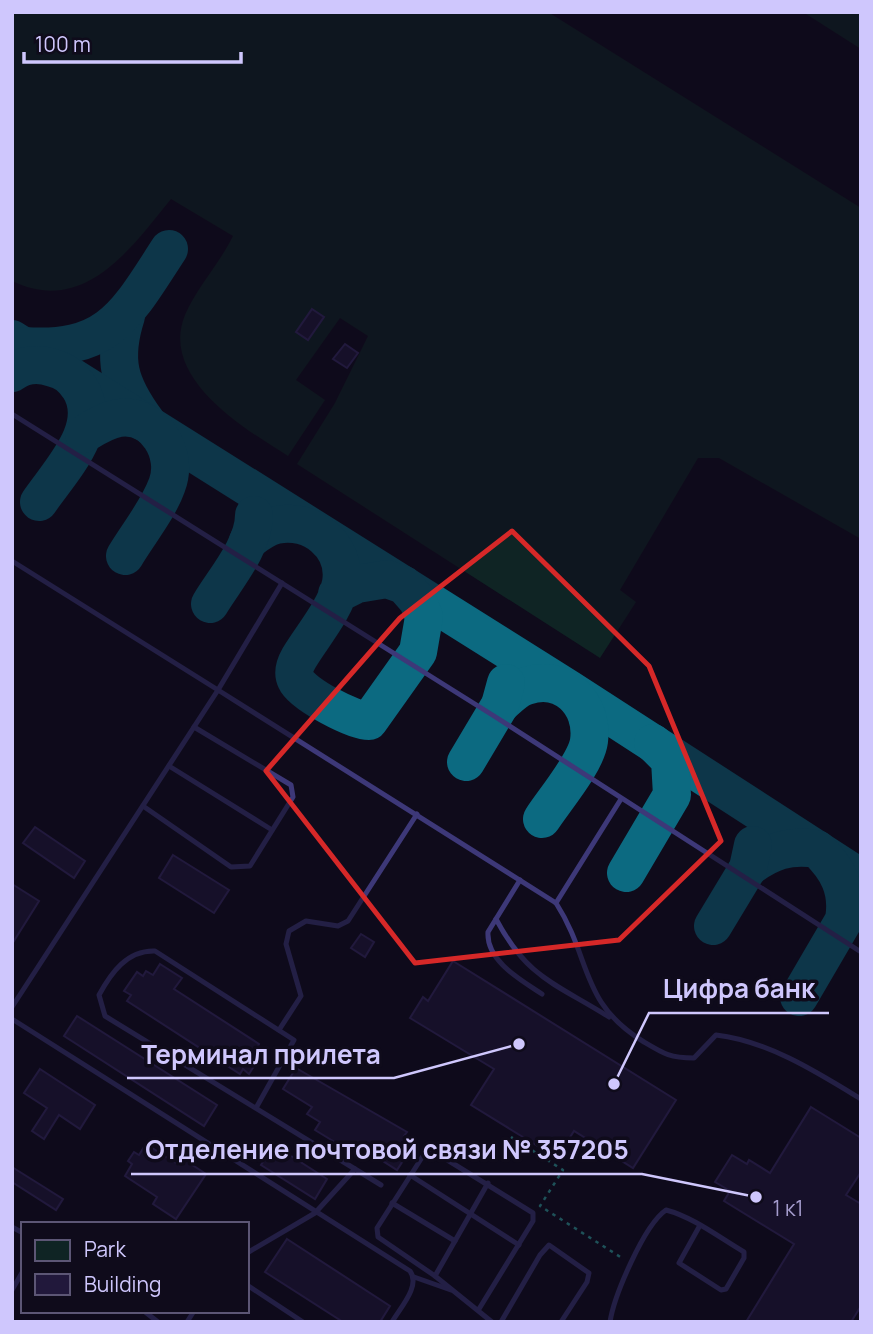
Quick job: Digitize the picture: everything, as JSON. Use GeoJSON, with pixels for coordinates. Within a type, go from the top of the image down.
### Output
{"type":"FeatureCollection","features":[{"type":"Feature","properties":{"kind":"lane"},"geometry":{"type":"LineString","coordinates":[[12,414],[861,952]]}},
{"type":"Feature","properties":{"kind":"lane"},"geometry":{"type":"LineString","coordinates":[[12,561],[556,903],[572,933],[591,986],[611,1018]]}},
{"type":"Feature","properties":{"kind":"lane"},"geometry":{"type":"LineString","coordinates":[[12,1007],[218,690],[282,583]]}},
{"type":"Feature","properties":{"kind":"lane"},"geometry":{"type":"LineString","coordinates":[[143,806],[231,867],[250,866],[293,797],[291,785],[194,727]]}},
{"type":"Feature","properties":{"kind":"lane"},"geometry":{"type":"LineString","coordinates":[[169,766],[272,830]]}},
{"type":"Feature","properties":{"kind":"lane"},"geometry":{"type":"LineString","coordinates":[[556,903],[621,799]]}},
{"type":"Feature","properties":{"kind":"lane"},"geometry":{"type":"LineString","coordinates":[[279,1030],[301,996],[286,944],[289,931],[295,924],[306,920],[344,925],[417,814]]}},
{"type":"Feature","properties":{"kind":"lane"},"geometry":{"type":"LineString","coordinates":[[520,880],[488,932],[490,950],[519,979],[542,994]]}},
{"type":"Feature","properties":{"kind":"lane"},"geometry":{"type":"LineString","coordinates":[[496,919],[512,949],[545,982],[565,989],[671,1058],[694,1058],[716,1035],[741,1038],[800,1065],[861,1100]]}},
{"type":"Feature","properties":{"kind":"lane"},"geometry":{"type":"LineString","coordinates":[[256,1108],[294,1040],[155,951],[145,952],[116,966],[99,995],[101,1010],[111,1021],[381,1185]]}},
{"type":"Feature","properties":{"kind":"lane"},"geometry":{"type":"LineString","coordinates":[[12,1019],[315,1213],[410,1270],[414,1277],[413,1287],[392,1322]]}},
{"type":"Feature","properties":{"kind":"lane"},"geometry":{"type":"LineString","coordinates":[[479,1309],[533,1221],[533,1213],[431,1147],[424,1151],[392,1203],[377,1228],[377,1237],[454,1290],[492,1322]]}},
{"type":"Feature","properties":{"kind":"lane"},"geometry":{"type":"LineString","coordinates":[[248,1252],[315,1213],[355,1169]]}},
{"type":"Feature","properties":{"kind":"lane"},"geometry":{"type":"LineString","coordinates":[[410,1175],[519,1245]]}},
{"type":"Feature","properties":{"kind":"lane"},"geometry":{"type":"LineString","coordinates":[[435,1276],[488,1183]]}},
{"type":"Feature","properties":{"kind":"lane"},"geometry":{"type":"LineString","coordinates":[[392,1203],[454,1241]]}},
{"type":"Feature","properties":{"kind":"lane"},"geometry":{"type":"LineString","coordinates":[[610,1322],[617,1290],[663,1212],[671,1212],[699,1227],[745,1254],[725,1290],[678,1261],[699,1227]]}},
{"type":"Feature","properties":{"kind":"lane"},"geometry":{"type":"LineString","coordinates":[[501,1322],[540,1255],[549,1245],[589,1273],[587,1282],[561,1322]]}},
{"type":"Feature","properties":{"kind":"lane"},"geometry":{"type":"LineString","coordinates":[[12,1290],[21,1274]]}},
{"type":"Feature","properties":{"kind":"lane"},"geometry":{"type":"LineString","coordinates":[[414,1277],[454,1290]]}},
{"type":"Feature","properties":{"kind":"lane"},"geometry":{"type":"LineString","coordinates":[[248,1286],[303,1322]]}},
{"type":"Feature","properties":{"kind":"path"},"geometry":{"type":"LineString","coordinates":[[511,1138],[563,1170],[540,1206],[631,1264]]}},
{"type":"Feature","properties":{"kind":"highlighted area"},"geometry":{"type":"Polygon","coordinates":[[[512,531],[649,666],[721,841],[619,940],[415,963],[266,771],[400,618],[512,531]]]}},
{"type":"Feature","properties":{"kind":"green space"},"geometry":{"type":"Polygon","coordinates":[[[12,12],[548,12],[861,208],[861,539],[719,458],[698,458],[620,590],[636,602],[600,658],[297,464],[335,403],[368,336],[340,318],[296,380],[325,400],[288,456],[250,431],[211,399],[195,380],[184,360],[180,338],[190,305],[233,236],[171,199],[122,256],[104,272],[84,283],[62,290],[38,290],[12,281],[12,12]]]}},
{"type":"Feature","properties":{"kind":"green space"},"geometry":{"type":"Polygon","coordinates":[[[803,12],[861,12],[861,49],[803,12]]]}},
{"type":"Feature","properties":{"kind":"building"},"geometry":{"type":"Polygon","coordinates":[[[312,309],[324,317],[308,340],[296,332],[312,309]]]}},
{"type":"Feature","properties":{"kind":"building"},"geometry":{"type":"Polygon","coordinates":[[[345,344],[358,353],[347,368],[333,359],[345,344]]]}},
{"type":"Feature","properties":{"kind":"building"},"geometry":{"type":"Polygon","coordinates":[[[35,827],[85,861],[74,878],[23,843],[35,827]]]}},
{"type":"Feature","properties":{"kind":"building"},"geometry":{"type":"Polygon","coordinates":[[[173,855],[229,890],[214,913],[159,878],[173,855]]]}},
{"type":"Feature","properties":{"kind":"building"},"geometry":{"type":"Polygon","coordinates":[[[12,884],[39,901],[12,944],[12,884]]]}},
{"type":"Feature","properties":{"kind":"building"},"geometry":{"type":"Polygon","coordinates":[[[361,934],[374,942],[365,957],[351,948],[361,934]]]}},
{"type":"Feature","properties":{"kind":"building"},"geometry":{"type":"Polygon","coordinates":[[[453,961],[676,1100],[633,1168],[574,1131],[557,1158],[471,1105],[494,1069],[410,1018],[423,997],[428,1001],[453,961]]]}},
{"type":"Feature","properties":{"kind":"building"},"geometry":{"type":"Polygon","coordinates":[[[160,964],[182,978],[174,989],[259,1044],[257,1048],[263,1052],[249,1074],[243,1069],[240,1074],[127,1001],[131,995],[124,991],[137,972],[143,976],[146,971],[153,975],[160,964]]]}},
{"type":"Feature","properties":{"kind":"building"},"geometry":{"type":"Polygon","coordinates":[[[77,1016],[217,1105],[204,1126],[64,1036],[77,1016]]]}},
{"type":"Feature","properties":{"kind":"building"},"geometry":{"type":"Polygon","coordinates":[[[296,1068],[407,1132],[404,1136],[415,1142],[397,1170],[356,1144],[351,1152],[315,1130],[320,1122],[307,1114],[312,1107],[283,1089],[296,1068]]]}},
{"type":"Feature","properties":{"kind":"building"},"geometry":{"type":"Polygon","coordinates":[[[40,1069],[95,1105],[80,1129],[59,1115],[44,1139],[32,1131],[47,1108],[24,1093],[40,1069]]]}},
{"type":"Feature","properties":{"kind":"building"},"geometry":{"type":"Polygon","coordinates":[[[811,1107],[861,1138],[861,1172],[846,1195],[861,1204],[861,1306],[851,1322],[746,1322],[794,1244],[724,1201],[730,1191],[715,1182],[732,1155],[747,1164],[749,1160],[770,1173],[811,1107]]]}},
{"type":"Feature","properties":{"kind":"building"},"geometry":{"type":"Polygon","coordinates":[[[146,1144],[179,1165],[183,1159],[206,1174],[176,1219],[153,1204],[157,1197],[125,1176],[132,1164],[128,1161],[134,1152],[139,1155],[146,1144]]]}},
{"type":"Feature","properties":{"kind":"building"},"geometry":{"type":"Polygon","coordinates":[[[274,1145],[327,1179],[315,1199],[261,1165],[274,1145]]]}},
{"type":"Feature","properties":{"kind":"building"},"geometry":{"type":"Polygon","coordinates":[[[12,1167],[63,1199],[56,1210],[12,1182],[12,1167]]]}},
{"type":"Feature","properties":{"kind":"building"},"geometry":{"type":"Polygon","coordinates":[[[287,1239],[390,1306],[380,1322],[343,1322],[265,1272],[287,1239]]]}},
{"type":"Feature","properties":{"kind":"taxiway"},"geometry":{"type":"LineString","coordinates":[[24,346],[53,346],[97,335],[113,324],[127,309],[169,249]]}},
{"type":"Feature","properties":{"kind":"taxiway"},"geometry":{"type":"LineString","coordinates":[[126,316],[119,346],[121,371],[124,383],[146,421]]}},
{"type":"Feature","properties":{"kind":"taxiway"},"geometry":{"type":"LineString","coordinates":[[12,339],[569,689],[861,878]]}},
{"type":"Feature","properties":{"kind":"taxiway"},"geometry":{"type":"LineString","coordinates":[[12,373],[32,365],[57,369],[74,380],[86,402],[87,417],[77,447],[39,502]]}},
{"type":"Feature","properties":{"kind":"taxiway"},"geometry":{"type":"LineString","coordinates":[[84,434],[109,420],[132,418],[153,429],[167,449],[170,461],[167,485],[153,513],[125,556]]}},
{"type":"Feature","properties":{"kind":"taxiway"},"geometry":{"type":"LineString","coordinates":[[210,604],[244,550],[253,527],[254,515]]}},
{"type":"Feature","properties":{"kind":"taxiway"},"geometry":{"type":"LineString","coordinates":[[248,541],[268,528],[289,524],[314,530],[332,546],[338,557],[341,583],[338,593],[334,603],[298,661],[295,677],[300,686],[329,706],[352,717],[369,721],[418,652],[424,617],[418,601],[404,585],[387,579],[357,584],[337,594]]}},
{"type":"Feature","properties":{"kind":"taxiway"},"geometry":{"type":"LineString","coordinates":[[466,762],[500,705],[506,683]]}},
{"type":"Feature","properties":{"kind":"taxiway"},"geometry":{"type":"LineString","coordinates":[[500,705],[522,687],[540,683],[552,684],[573,695],[586,715],[589,727],[587,750],[542,819]]}},
{"type":"Feature","properties":{"kind":"taxiway"},"geometry":{"type":"LineString","coordinates":[[626,873],[672,795],[670,760],[653,743]]}},
{"type":"Feature","properties":{"kind":"taxiway"},"geometry":{"type":"LineString","coordinates":[[713,926],[748,868],[753,845]]}},
{"type":"Feature","properties":{"kind":"taxiway"},"geometry":{"type":"LineString","coordinates":[[748,868],[764,857],[780,851],[817,849],[831,864],[840,881],[845,899],[844,920],[799,997]]}},
{"type":"Feature","properties":{"kind":"place","name":"Терминал прилета"},"geometry":{"type":"Point","coordinates":[519,1044]}},
{"type":"Feature","properties":{"kind":"place","name":"Цифра банк"},"geometry":{"type":"Point","coordinates":[614,1084]}},
{"type":"Feature","properties":{"kind":"place","name":"Отделение почтовой связи № 357205"},"geometry":{"type":"Point","coordinates":[756,1197]}}]}
